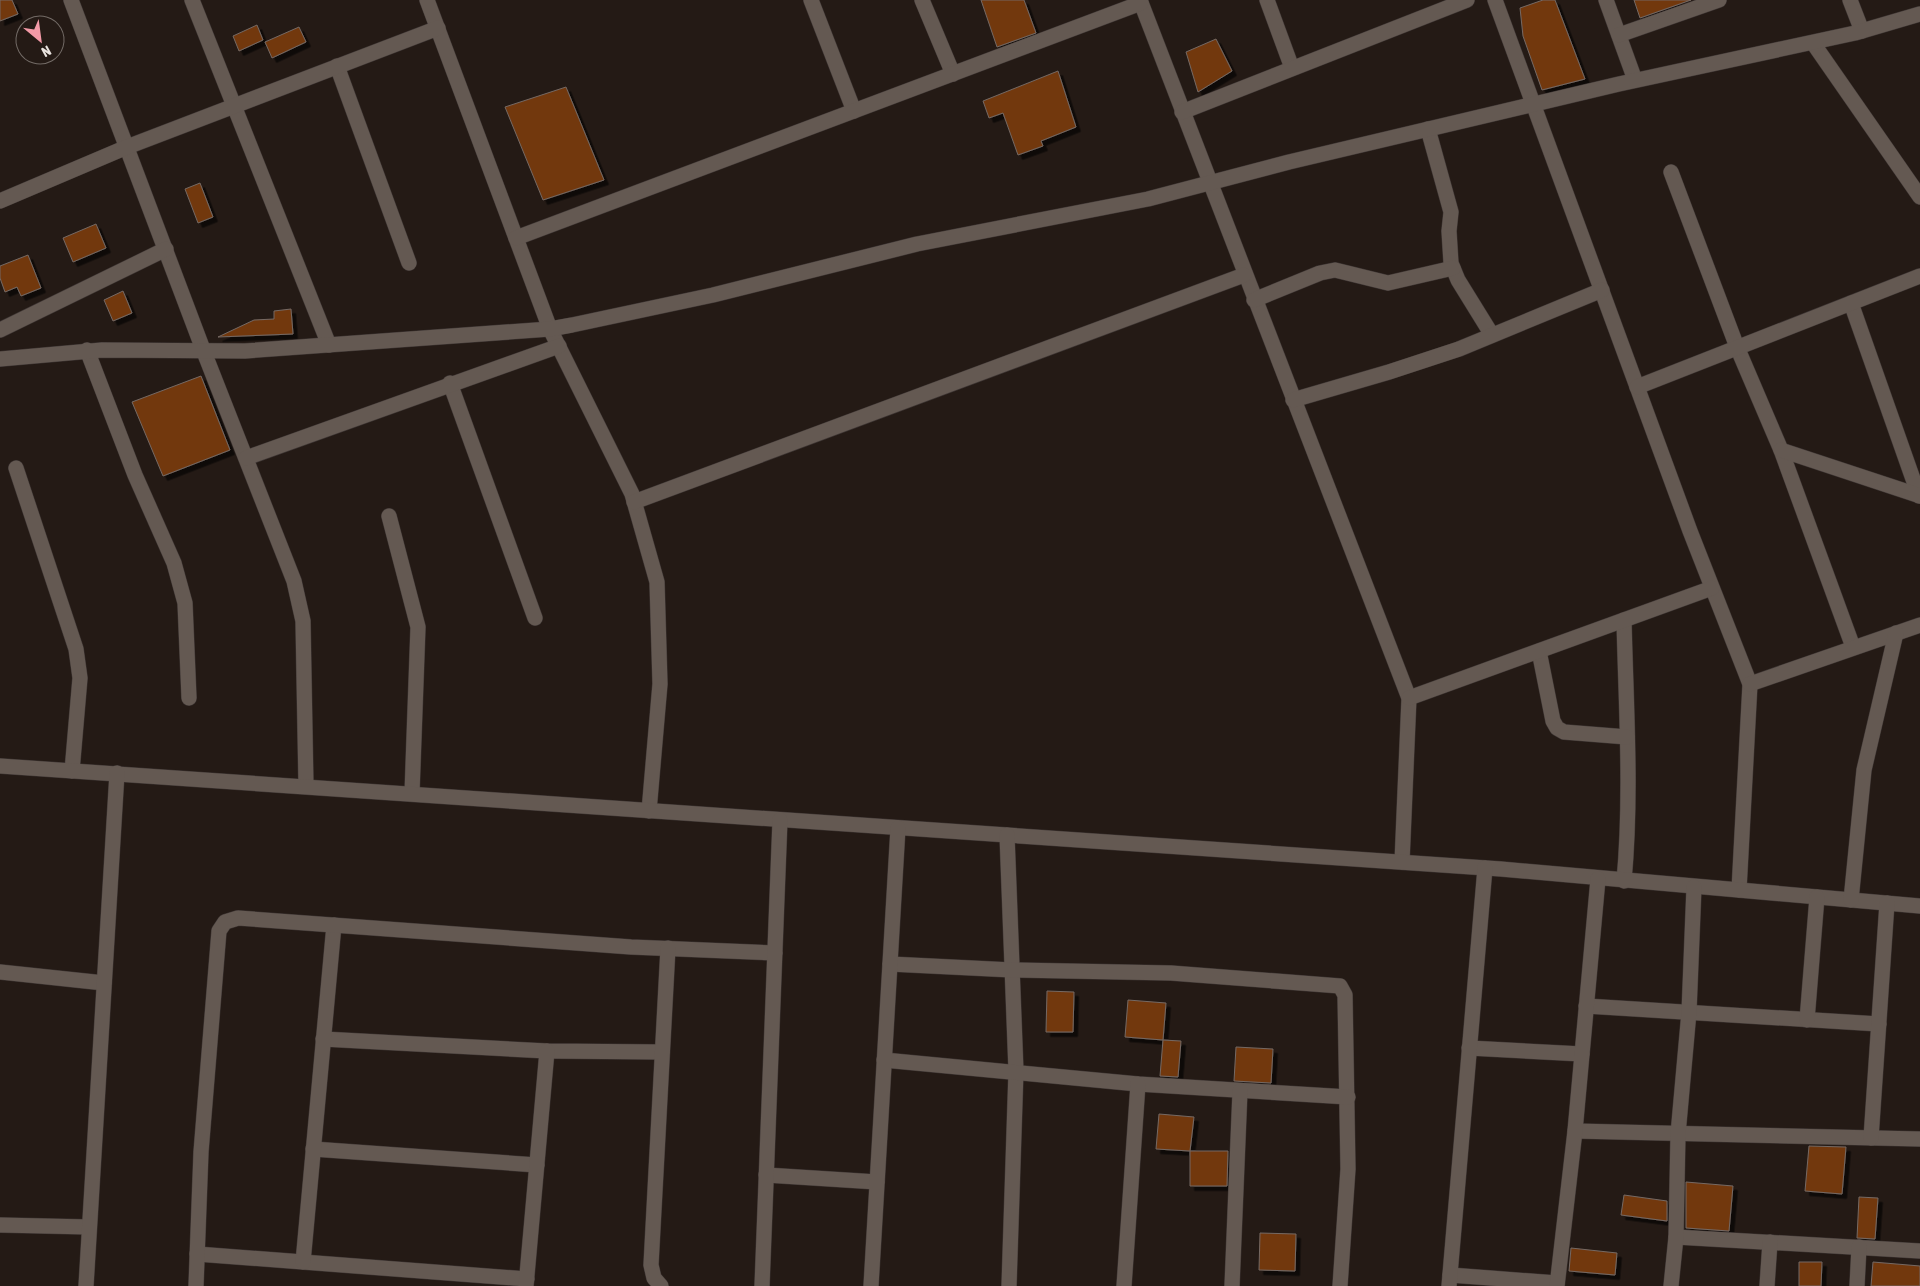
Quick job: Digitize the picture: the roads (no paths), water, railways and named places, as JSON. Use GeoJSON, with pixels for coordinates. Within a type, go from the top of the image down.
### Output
{"type":"FeatureCollection","features":[{"type":"Feature","properties":{"kind":"street"},"geometry":{"type":"LineString","coordinates":[[71,0],[204,352],[294,581],[303,621],[306,786]]}},
{"type":"Feature","properties":{"kind":"street"},"geometry":{"type":"LineString","coordinates":[[192,0],[329,345]]}},
{"type":"Feature","properties":{"kind":"street"},"geometry":{"type":"LineString","coordinates":[[427,0],[550,329],[634,502],[657,582],[660,684],[649,811]]}},
{"type":"Feature","properties":{"kind":"street"},"geometry":{"type":"LineString","coordinates":[[811,0],[854,111]]}},
{"type":"Feature","properties":{"kind":"street"},"geometry":{"type":"LineString","coordinates":[[922,0],[953,74]]}},
{"type":"Feature","properties":{"kind":"street"},"geometry":{"type":"LineString","coordinates":[[1267,0],[1292,68]]}},
{"type":"Feature","properties":{"kind":"street"},"geometry":{"type":"LineString","coordinates":[[1182,112],[1467,0]]}},
{"type":"Feature","properties":{"kind":"street"},"geometry":{"type":"LineString","coordinates":[[1495,0],[1637,387],[1750,684],[1739,890]]}},
{"type":"Feature","properties":{"kind":"street"},"geometry":{"type":"LineString","coordinates":[[1606,0],[1635,80]]}},
{"type":"Feature","properties":{"kind":"street"},"geometry":{"type":"LineString","coordinates":[[1619,35],[1719,0]]}},
{"type":"Feature","properties":{"kind":"street"},"geometry":{"type":"LineString","coordinates":[[1850,0],[1862,31]]}},
{"type":"Feature","properties":{"kind":"street"},"geometry":{"type":"LineString","coordinates":[[516,238],[1140,2],[1409,698],[1402,862]]}},
{"type":"Feature","properties":{"kind":"street"},"geometry":{"type":"LineString","coordinates":[[0,359],[87,350],[204,352],[550,329],[714,295],[917,244],[1093,210],[1209,184],[1635,80],[1813,43],[1920,14]]}},
{"type":"Feature","properties":{"kind":"street"},"geometry":{"type":"LineString","coordinates":[[0,201],[127,147],[438,28]]}},
{"type":"Feature","properties":{"kind":"street"},"geometry":{"type":"LineString","coordinates":[[1813,43],[1920,198]]}},
{"type":"Feature","properties":{"kind":"street"},"geometry":{"type":"LineString","coordinates":[[337,66],[409,263]]}},
{"type":"Feature","properties":{"kind":"street"},"geometry":{"type":"LineString","coordinates":[[1428,129],[1451,212],[1449,231],[1453,268],[1492,335]]}},
{"type":"Feature","properties":{"kind":"street"},"geometry":{"type":"LineString","coordinates":[[1670,172],[1737,348],[1781,450],[1854,647]]}},
{"type":"Feature","properties":{"kind":"street"},"geometry":{"type":"LineString","coordinates":[[0,330],[166,249]]}},
{"type":"Feature","properties":{"kind":"street"},"geometry":{"type":"LineString","coordinates":[[1254,300],[1320,273],[1335,270],[1388,283],[1453,268]]}},
{"type":"Feature","properties":{"kind":"street"},"geometry":{"type":"LineString","coordinates":[[634,502],[1244,275]]}},
{"type":"Feature","properties":{"kind":"street"},"geometry":{"type":"LineString","coordinates":[[1637,387],[1920,276]]}},
{"type":"Feature","properties":{"kind":"street"},"geometry":{"type":"LineString","coordinates":[[1293,400],[1389,372],[1492,335],[1602,290]]}},
{"type":"Feature","properties":{"kind":"street"},"geometry":{"type":"LineString","coordinates":[[1851,303],[1920,496]]}},
{"type":"Feature","properties":{"kind":"street"},"geometry":{"type":"LineString","coordinates":[[246,458],[559,346]]}},
{"type":"Feature","properties":{"kind":"street"},"geometry":{"type":"LineString","coordinates":[[87,350],[135,475],[174,563],[185,603],[189,698]]}},
{"type":"Feature","properties":{"kind":"street"},"geometry":{"type":"LineString","coordinates":[[450,384],[535,618]]}},
{"type":"Feature","properties":{"kind":"street"},"geometry":{"type":"LineString","coordinates":[[1781,450],[1920,496]]}},
{"type":"Feature","properties":{"kind":"street"},"geometry":{"type":"LineString","coordinates":[[16,468],[76,649],[80,678],[72,770]]}},
{"type":"Feature","properties":{"kind":"street"},"geometry":{"type":"LineString","coordinates":[[389,516],[418,627],[412,793]]}},
{"type":"Feature","properties":{"kind":"street"},"geometry":{"type":"LineString","coordinates":[[1409,698],[1712,588]]}},
{"type":"Feature","properties":{"kind":"street"},"geometry":{"type":"LineString","coordinates":[[1624,620],[1628,836],[1624,881]]}},
{"type":"Feature","properties":{"kind":"street"},"geometry":{"type":"LineString","coordinates":[[1750,684],[1920,624]]}},
{"type":"Feature","properties":{"kind":"street"},"geometry":{"type":"LineString","coordinates":[[1851,900],[1869,738],[1884,688],[1896,633]]}},
{"type":"Feature","properties":{"kind":"street"},"geometry":{"type":"LineString","coordinates":[[1539,650],[1553,721],[1557,728],[1564,732],[1627,736]]}},
{"type":"Feature","properties":{"kind":"street"},"geometry":{"type":"LineString","coordinates":[[0,766],[1485,868],[1920,906]]}},
{"type":"Feature","properties":{"kind":"street"},"geometry":{"type":"LineString","coordinates":[[86,1286],[117,773]]}},
{"type":"Feature","properties":{"kind":"street"},"geometry":{"type":"LineString","coordinates":[[762,1286],[780,820]]}},
{"type":"Feature","properties":{"kind":"street"},"geometry":{"type":"LineString","coordinates":[[870,1286],[898,828]]}},
{"type":"Feature","properties":{"kind":"street"},"geometry":{"type":"LineString","coordinates":[[1007,836],[1016,1071],[1010,1286]]}},
{"type":"Feature","properties":{"kind":"street"},"geometry":{"type":"LineString","coordinates":[[1485,868],[1449,1280],[1557,1285],[1575,1132],[1598,879]]}},
{"type":"Feature","properties":{"kind":"street"},"geometry":{"type":"LineString","coordinates":[[1671,1286],[1676,1237],[1678,1134],[1689,1012],[1694,887]]}},
{"type":"Feature","properties":{"kind":"street"},"geometry":{"type":"LineString","coordinates":[[1807,1020],[1817,897]]}},
{"type":"Feature","properties":{"kind":"street"},"geometry":{"type":"LineString","coordinates":[[1871,1138],[1887,903]]}},
{"type":"Feature","properties":{"kind":"street"},"geometry":{"type":"LineString","coordinates":[[196,1286],[201,1152],[219,931],[225,922],[238,918],[668,948],[775,953]]}},
{"type":"Feature","properties":{"kind":"street"},"geometry":{"type":"LineString","coordinates":[[303,1262],[334,925]]}},
{"type":"Feature","properties":{"kind":"street"},"geometry":{"type":"LineString","coordinates":[[655,1283],[651,1265],[668,948]]}},
{"type":"Feature","properties":{"kind":"street"},"geometry":{"type":"LineString","coordinates":[[890,964],[1012,970],[1171,973],[1340,986],[1345,994],[1348,1097],[1348,1169],[1340,1286]]}},
{"type":"Feature","properties":{"kind":"street"},"geometry":{"type":"LineString","coordinates":[[0,972],[104,982]]}},
{"type":"Feature","properties":{"kind":"street"},"geometry":{"type":"LineString","coordinates":[[1586,1006],[1879,1024]]}},
{"type":"Feature","properties":{"kind":"street"},"geometry":{"type":"LineString","coordinates":[[323,1039],[547,1051],[662,1052]]}},
{"type":"Feature","properties":{"kind":"street"},"geometry":{"type":"LineString","coordinates":[[1469,1048],[1582,1054]]}},
{"type":"Feature","properties":{"kind":"street"},"geometry":{"type":"LineString","coordinates":[[197,1254],[526,1282],[547,1051]]}},
{"type":"Feature","properties":{"kind":"street"},"geometry":{"type":"LineString","coordinates":[[884,1060],[1138,1084],[1348,1097]]}},
{"type":"Feature","properties":{"kind":"street"},"geometry":{"type":"LineString","coordinates":[[1124,1286],[1138,1084]]}},
{"type":"Feature","properties":{"kind":"street"},"geometry":{"type":"LineString","coordinates":[[1232,1286],[1240,1091]]}},
{"type":"Feature","properties":{"kind":"street"},"geometry":{"type":"LineString","coordinates":[[1575,1132],[1920,1139]]}},
{"type":"Feature","properties":{"kind":"street"},"geometry":{"type":"LineString","coordinates":[[313,1149],[537,1166]]}},
{"type":"Feature","properties":{"kind":"street"},"geometry":{"type":"LineString","coordinates":[[766,1175],[877,1182]]}},
{"type":"Feature","properties":{"kind":"street"},"geometry":{"type":"LineString","coordinates":[[0,1225],[89,1227]]}},
{"type":"Feature","properties":{"kind":"street"},"geometry":{"type":"LineString","coordinates":[[1676,1237],[1920,1251]]}},
{"type":"Feature","properties":{"kind":"street"},"geometry":{"type":"LineString","coordinates":[[1767,1286],[1770,1242]]}},
{"type":"Feature","properties":{"kind":"street"},"geometry":{"type":"LineString","coordinates":[[1856,1286],[1859,1247]]}}]}
